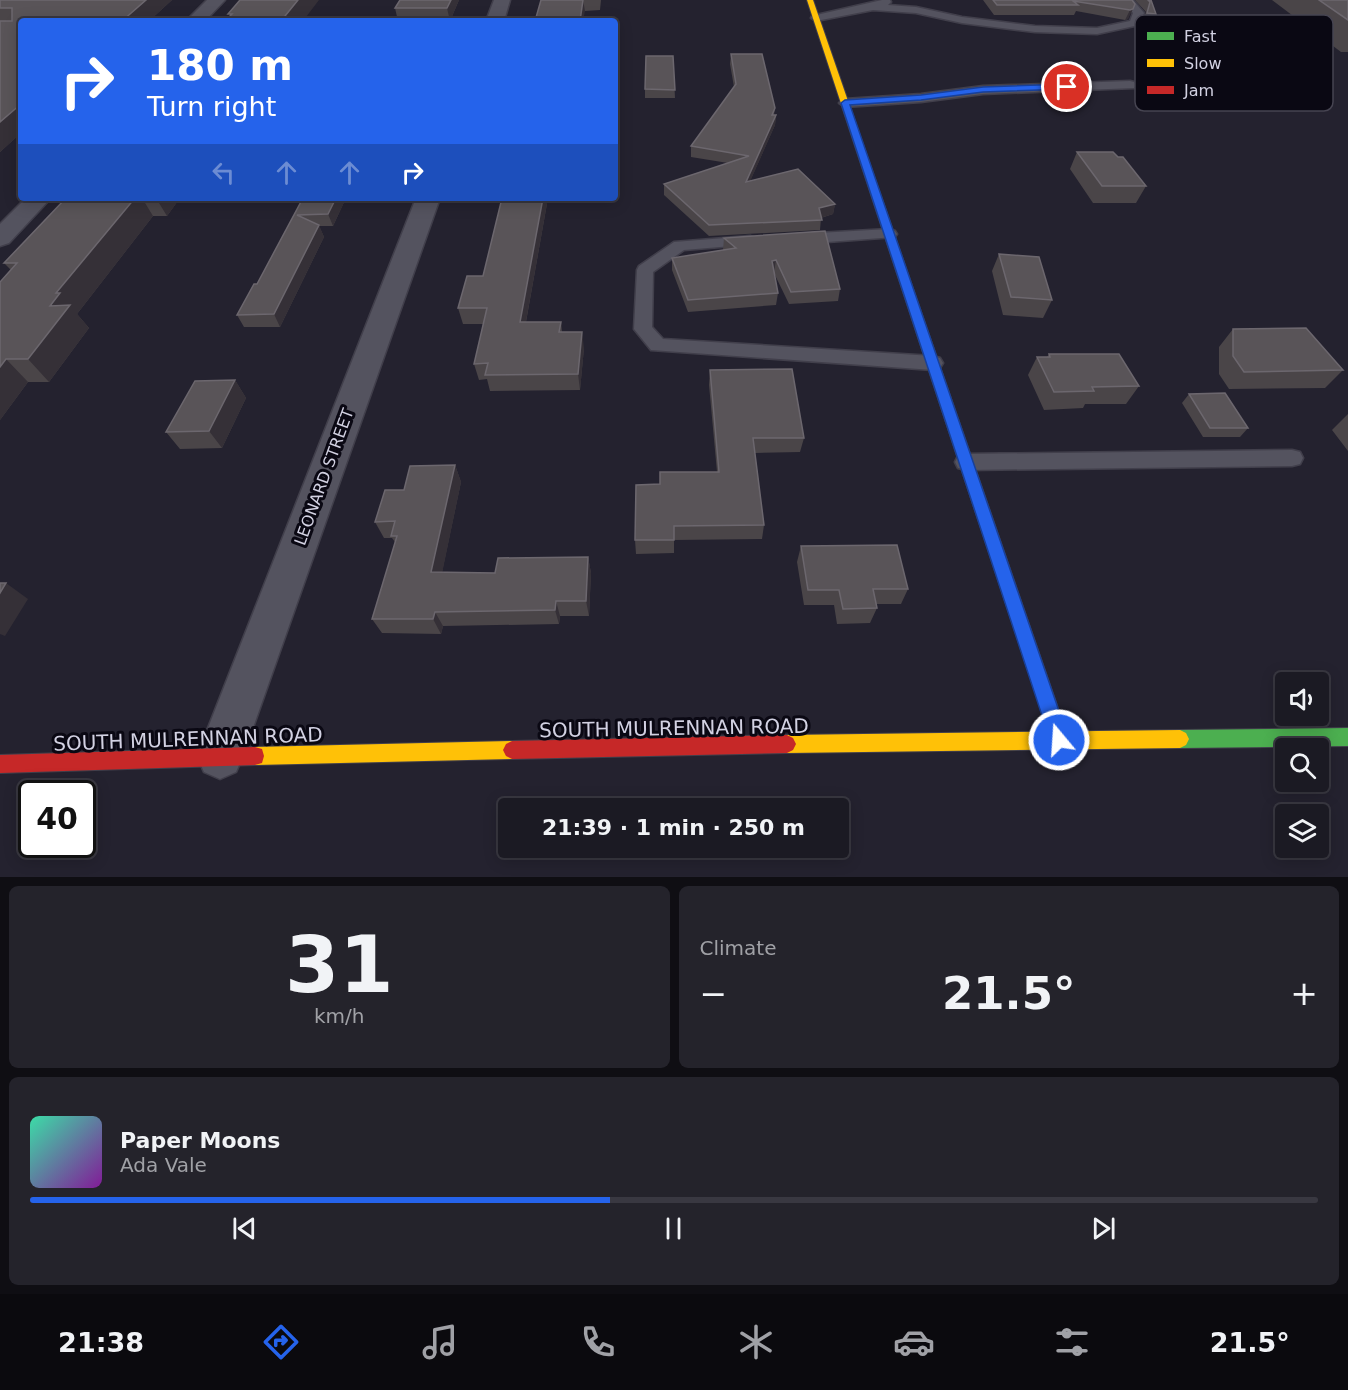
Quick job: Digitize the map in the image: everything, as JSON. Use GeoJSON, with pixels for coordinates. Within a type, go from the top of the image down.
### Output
{"type":"FeatureCollection","features":[{"type":"Feature","properties":{"kind":"street"},"geometry":{"type":"LineString","coordinates":[[198,18],[217,0]]}},
{"type":"Feature","properties":{"kind":"street"},"geometry":{"type":"LineString","coordinates":[[496,18],[502,0]]}},
{"type":"Feature","properties":{"kind":"street"},"geometry":{"type":"LineString","coordinates":[[810,0],[1059,740]]}},
{"type":"Feature","properties":{"kind":"street"},"geometry":{"type":"LineString","coordinates":[[0,238],[36,201]]}},
{"type":"Feature","properties":{"kind":"street","name":"LEONARD STREET"},"geometry":{"type":"LineString","coordinates":[[220,756],[427,201]]}},
{"type":"Feature","properties":{"kind":"street","name":"SOUTH MULRENNAN ROAD"},"geometry":{"type":"LineString","coordinates":[[0,764],[220,756],[1059,740],[1348,737]]}},
{"type":"Feature","properties":{"kind":"lane"},"geometry":{"type":"LineString","coordinates":[[816,18],[873,7],[891,0]]}},
{"type":"Feature","properties":{"kind":"lane"},"geometry":{"type":"LineString","coordinates":[[1127,0],[1139,13],[1138,15]]}},
{"type":"Feature","properties":{"kind":"lane"},"geometry":{"type":"LineString","coordinates":[[873,7],[916,10],[962,20],[1035,29],[1097,31],[1135,23]]}},
{"type":"Feature","properties":{"kind":"lane"},"geometry":{"type":"LineString","coordinates":[[845,103],[921,98],[983,90],[1130,85]]}},
{"type":"Feature","properties":{"kind":"lane"},"geometry":{"type":"LineString","coordinates":[[889,234],[680,245],[645,270],[643,329],[658,345],[933,363]]}},
{"type":"Feature","properties":{"kind":"lane"},"geometry":{"type":"LineString","coordinates":[[966,462],[1292,458]]}},
{"type":"Feature","properties":{"kind":"building"},"geometry":{"type":"Polygon","coordinates":[[[0,0],[146,0],[125,18],[18,18],[18,107],[0,122],[0,21],[12,21],[12,8],[0,8],[0,0]]]}},
{"type":"Feature","properties":{"kind":"building"},"geometry":{"type":"Polygon","coordinates":[[[240,0],[298,0],[283,18],[228,18],[232,14],[228,14],[240,0]]]}},
{"type":"Feature","properties":{"kind":"building"},"geometry":{"type":"Polygon","coordinates":[[[400,0],[451,0],[447,8],[395,8],[400,0]]]}},
{"type":"Feature","properties":{"kind":"building"},"geometry":{"type":"Polygon","coordinates":[[[541,0],[583,0],[580,18],[536,18],[541,0]]]}},
{"type":"Feature","properties":{"kind":"building"},"geometry":{"type":"Polygon","coordinates":[[[993,0],[1132,0],[1135,4],[1130,10],[1073,1],[1078,5],[997,5],[993,0]]]}},
{"type":"Feature","properties":{"kind":"building"},"geometry":{"type":"Polygon","coordinates":[[[1148,0],[1151,0],[1156,14],[1147,13],[1150,2],[1148,0]]]}},
{"type":"Feature","properties":{"kind":"building"},"geometry":{"type":"Polygon","coordinates":[[[1319,0],[1348,0],[1348,20],[1319,0]]]}},
{"type":"Feature","properties":{"kind":"building"},"geometry":{"type":"Polygon","coordinates":[[[731,54],[762,54],[775,108],[772,115],[776,115],[746,182],[798,169],[835,204],[819,208],[822,220],[709,225],[664,184],[749,156],[691,146],[736,84],[731,54]]]}},
{"type":"Feature","properties":{"kind":"building"},"geometry":{"type":"Polygon","coordinates":[[[646,56],[673,56],[675,90],[645,89],[646,56]]]}},
{"type":"Feature","properties":{"kind":"building"},"geometry":{"type":"Polygon","coordinates":[[[1077,152],[1113,152],[1118,157],[1123,157],[1146,186],[1102,186],[1077,152]]]}},
{"type":"Feature","properties":{"kind":"building"},"geometry":{"type":"Polygon","coordinates":[[[63,201],[133,201],[56,293],[60,293],[50,306],[70,305],[28,359],[6,359],[0,367],[0,282],[17,263],[4,263],[63,201]]]}},
{"type":"Feature","properties":{"kind":"building"},"geometry":{"type":"Polygon","coordinates":[[[301,201],[334,201],[328,214],[297,215],[319,225],[274,314],[237,315],[254,284],[257,284],[301,201]]]}},
{"type":"Feature","properties":{"kind":"building"},"geometry":{"type":"Polygon","coordinates":[[[501,201],[542,201],[520,322],[561,322],[559,332],[582,332],[578,374],[485,375],[488,363],[474,364],[487,308],[458,308],[467,276],[483,276],[501,201]]]}},
{"type":"Feature","properties":{"kind":"building"},"geometry":{"type":"Polygon","coordinates":[[[825,231],[840,289],[791,292],[776,260],[772,261],[778,293],[688,300],[672,258],[736,248],[724,238],[825,231]]]}},
{"type":"Feature","properties":{"kind":"building"},"geometry":{"type":"Polygon","coordinates":[[[999,254],[1039,257],[1052,300],[1011,297],[999,254]]]}},
{"type":"Feature","properties":{"kind":"building"},"geometry":{"type":"Polygon","coordinates":[[[1306,328],[1343,370],[1244,372],[1233,356],[1233,329],[1306,328]]]}},
{"type":"Feature","properties":{"kind":"building"},"geometry":{"type":"Polygon","coordinates":[[[1049,354],[1119,354],[1139,386],[1092,387],[1094,391],[1054,392],[1037,357],[1050,357],[1049,354]]]}},
{"type":"Feature","properties":{"kind":"building"},"geometry":{"type":"Polygon","coordinates":[[[792,369],[804,438],[753,438],[764,525],[674,526],[674,540],[635,540],[636,485],[660,484],[660,472],[719,472],[710,370],[792,369]]]}},
{"type":"Feature","properties":{"kind":"building"},"geometry":{"type":"Polygon","coordinates":[[[235,380],[209,431],[166,432],[195,381],[235,380]]]}},
{"type":"Feature","properties":{"kind":"building"},"geometry":{"type":"Polygon","coordinates":[[[1225,393],[1248,428],[1210,428],[1189,394],[1225,393]]]}},
{"type":"Feature","properties":{"kind":"building"},"geometry":{"type":"Polygon","coordinates":[[[455,465],[431,572],[495,573],[498,558],[588,557],[586,601],[556,601],[555,610],[435,612],[433,619],[372,619],[397,536],[391,536],[395,521],[375,522],[385,490],[404,490],[410,466],[455,465]]]}},
{"type":"Feature","properties":{"kind":"building"},"geometry":{"type":"Polygon","coordinates":[[[897,545],[908,589],[873,589],[877,608],[843,609],[839,590],[808,590],[801,546],[897,545]]]}},
{"type":"Feature","properties":{"kind":"building"},"geometry":{"type":"Polygon","coordinates":[[[0,583],[6,583],[0,593],[0,583]]]}},
{"type":"Feature","properties":{"kind":"traffic: fast"},"geometry":{"type":"LineString","coordinates":[[1180,739],[1348,737]]}},
{"type":"Feature","properties":{"kind":"traffic: slow"},"geometry":{"type":"LineString","coordinates":[[810,0],[965,459]]}},
{"type":"Feature","properties":{"kind":"traffic: slow"},"geometry":{"type":"LineString","coordinates":[[787,744],[1180,739]]}},
{"type":"Feature","properties":{"kind":"traffic: slow"},"geometry":{"type":"LineString","coordinates":[[255,756],[512,750]]}},
{"type":"Feature","properties":{"kind":"traffic: jam"},"geometry":{"type":"LineString","coordinates":[[965,459],[1060,740]]}},
{"type":"Feature","properties":{"kind":"traffic: jam"},"geometry":{"type":"LineString","coordinates":[[512,750],[787,744]]}},
{"type":"Feature","properties":{"kind":"traffic: jam"},"geometry":{"type":"LineString","coordinates":[[0,764],[255,756]]}},
{"type":"Feature","properties":{"kind":"route"},"geometry":{"type":"LineString","coordinates":[[1059,740],[845,103],[921,98],[983,90],[1067,87]]}}]}
